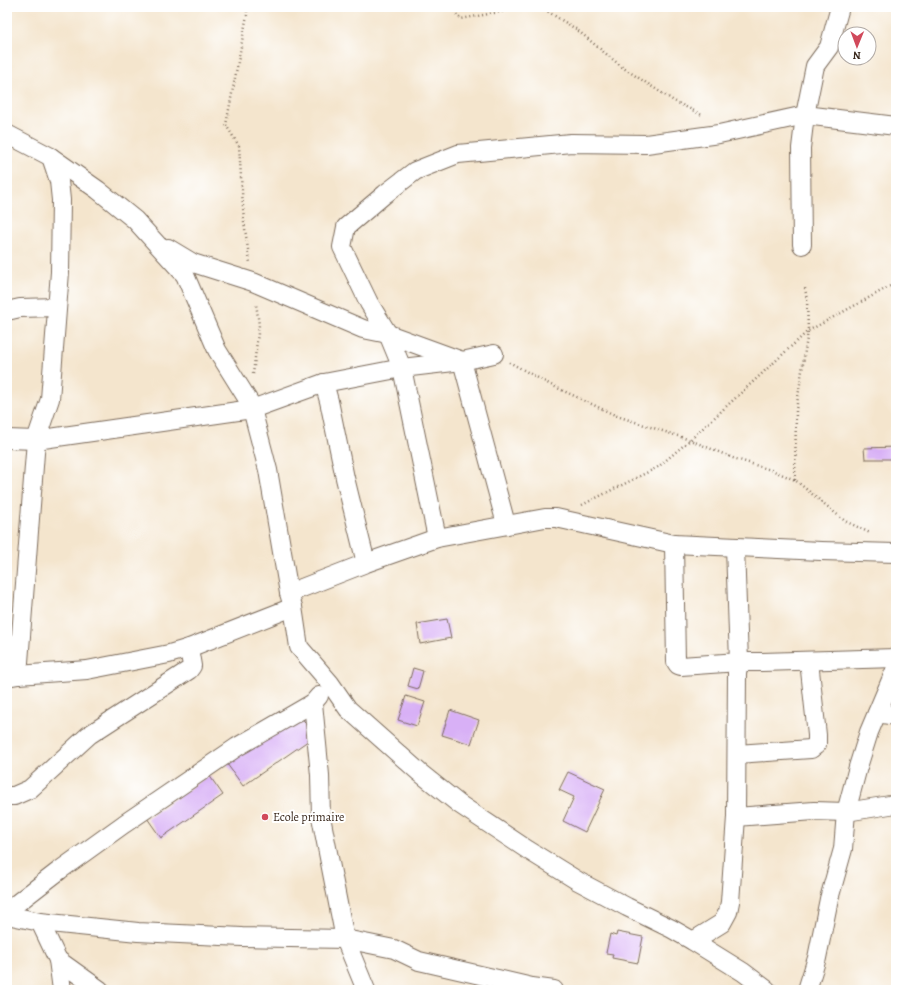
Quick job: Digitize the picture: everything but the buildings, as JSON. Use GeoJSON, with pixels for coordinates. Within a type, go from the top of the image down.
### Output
{"type":"FeatureCollection","features":[{"type":"Feature","properties":{"kind":"street"},"geometry":{"type":"LineString","coordinates":[[802,245],[801,148],[806,115],[815,66],[829,47],[840,7]]}},
{"type":"Feature","properties":{"kind":"street"},"geometry":{"type":"LineString","coordinates":[[437,538],[402,368],[388,334],[369,303],[342,247],[346,227],[385,194],[416,171],[458,154],[571,143],[646,144],[720,134],[806,115],[896,126]]}},
{"type":"Feature","properties":{"kind":"street"},"geometry":{"type":"LineString","coordinates":[[7,134],[52,157],[136,220],[185,275],[216,350],[251,406],[268,470],[299,647],[330,684],[348,709],[419,772],[459,804],[578,881],[693,941],[743,972],[767,990]]}},
{"type":"Feature","properties":{"kind":"street"},"geometry":{"type":"LineString","coordinates":[[52,157],[59,181],[62,200],[60,272],[50,399],[36,440],[12,676],[87,670],[169,654],[189,648],[366,563],[437,538],[506,524],[545,518],[556,518],[674,544],[821,551],[896,552]]}},
{"type":"Feature","properties":{"kind":"street"},"geometry":{"type":"LineString","coordinates":[[152,238],[193,263],[253,282],[363,329],[388,334],[462,361]]}},
{"type":"Feature","properties":{"kind":"street"},"geometry":{"type":"LineString","coordinates":[[7,311],[20,308],[57,307]]}},
{"type":"Feature","properties":{"kind":"street"},"geometry":{"type":"LineString","coordinates":[[7,439],[36,440],[251,406],[324,383],[402,368],[462,361],[494,354]]}},
{"type":"Feature","properties":{"kind":"street"},"geometry":{"type":"LineString","coordinates":[[462,361],[506,524]]}},
{"type":"Feature","properties":{"kind":"street"},"geometry":{"type":"LineString","coordinates":[[324,383],[366,563]]}},
{"type":"Feature","properties":{"kind":"street"},"geometry":{"type":"LineString","coordinates":[[674,544],[676,662],[678,665],[896,658]]}},
{"type":"Feature","properties":{"kind":"street"},"geometry":{"type":"LineString","coordinates":[[693,941],[722,923],[728,912],[730,902],[736,817],[737,673],[739,662],[735,547]]}},
{"type":"Feature","properties":{"kind":"street"},"geometry":{"type":"LineString","coordinates":[[7,796],[14,796],[30,789],[90,735],[189,670],[192,666],[189,648]]}},
{"type":"Feature","properties":{"kind":"street"},"geometry":{"type":"LineString","coordinates":[[737,754],[811,749],[817,744],[809,661]]}},
{"type":"Feature","properties":{"kind":"street"},"geometry":{"type":"LineString","coordinates":[[807,990],[817,958],[829,899],[842,848],[846,812],[858,767],[869,732],[896,668]]}},
{"type":"Feature","properties":{"kind":"street"},"geometry":{"type":"LineString","coordinates":[[7,911],[60,870],[124,824],[231,751],[313,703],[330,684]]}},
{"type":"Feature","properties":{"kind":"street"},"geometry":{"type":"LineString","coordinates":[[313,703],[320,775],[321,817],[345,939],[366,990]]}},
{"type":"Feature","properties":{"kind":"street"},"geometry":{"type":"LineString","coordinates":[[877,713],[896,716]]}},
{"type":"Feature","properties":{"kind":"street"},"geometry":{"type":"LineString","coordinates":[[736,817],[814,811],[846,812],[896,804]]}},
{"type":"Feature","properties":{"kind":"street"},"geometry":{"type":"LineString","coordinates":[[7,915],[40,922],[138,932],[242,937],[345,939],[394,949],[426,963],[532,987],[554,990]]}},
{"type":"Feature","properties":{"kind":"street"},"geometry":{"type":"LineString","coordinates":[[40,922],[58,960],[62,990]]}},
{"type":"Feature","properties":{"kind":"street"},"geometry":{"type":"LineString","coordinates":[[58,960],[100,990]]}},
{"type":"Feature","properties":{"kind":"path"},"geometry":{"type":"LineString","coordinates":[[247,7],[240,59],[226,125],[239,146],[244,222],[259,325],[251,406]]}},
{"type":"Feature","properties":{"kind":"path"},"geometry":{"type":"LineString","coordinates":[[454,7],[455,13],[460,19],[528,7],[542,8],[576,29],[622,67],[674,101],[702,115]]}},
{"type":"Feature","properties":{"kind":"path"},"geometry":{"type":"LineString","coordinates":[[556,518],[658,467],[690,440],[808,331],[896,283]]}},
{"type":"Feature","properties":{"kind":"path"},"geometry":{"type":"LineString","coordinates":[[795,480],[796,410],[808,331],[805,288]]}},
{"type":"Feature","properties":{"kind":"path"},"geometry":{"type":"LineString","coordinates":[[494,354],[552,385],[617,416],[690,440],[733,458],[774,471],[795,480],[845,521],[871,533]]}},
{"type":"Feature","properties":{"kind":"place","name":"Ecole primaire"},"geometry":{"type":"Point","coordinates":[265,817]}}]}
